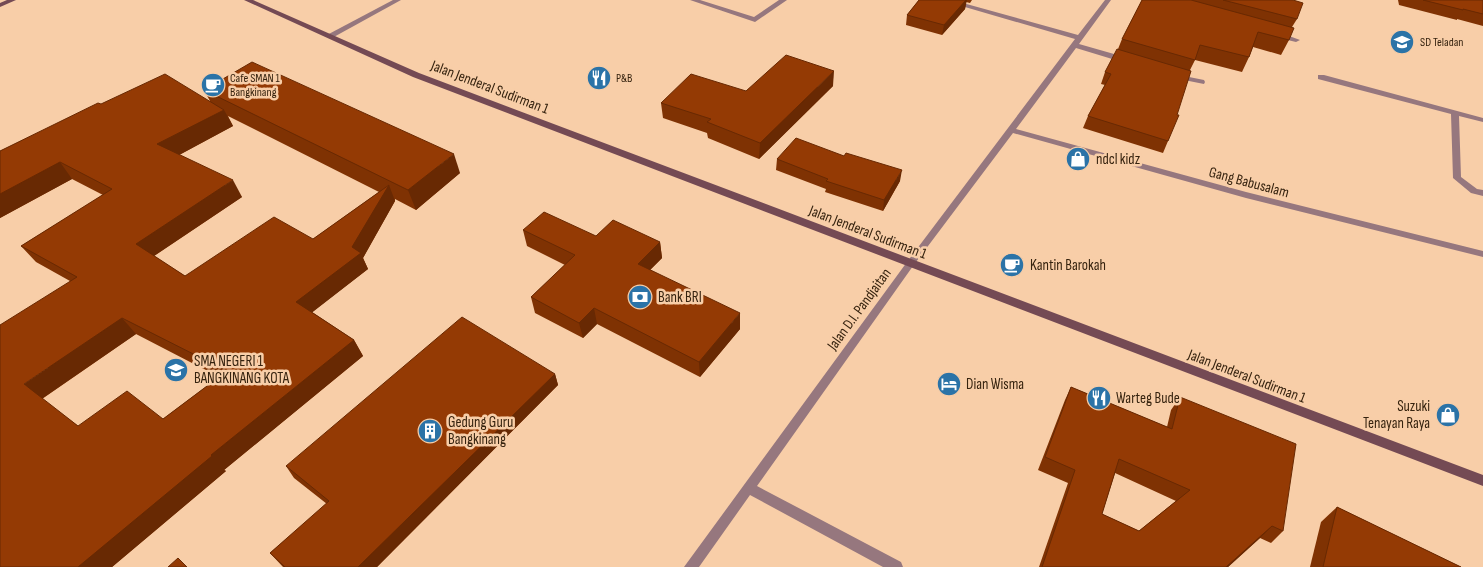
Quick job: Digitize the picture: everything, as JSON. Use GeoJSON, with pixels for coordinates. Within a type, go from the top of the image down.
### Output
{"type":"FeatureCollection","features":[{"type":"Feature","properties":{"kind":"street"},"geometry":{"type":"LineString","coordinates":[[0,5],[14,0]]}},
{"type":"Feature","properties":{"kind":"street","name":"Jalan Jenderal Sudirman 1"},"geometry":{"type":"LineString","coordinates":[[247,0],[416,75],[1483,481]]}},
{"type":"Feature","properties":{"kind":"street"},"geometry":{"type":"LineString","coordinates":[[329,36],[398,0]]}},
{"type":"Feature","properties":{"kind":"street"},"geometry":{"type":"LineString","coordinates":[[693,0],[756,20],[784,0]]}},
{"type":"Feature","properties":{"kind":"street"},"geometry":{"type":"LineString","coordinates":[[944,0],[1076,41],[1137,64]]}},
{"type":"Feature","properties":{"kind":"street","name":"Jalan D.I. Pandjaitan"},"geometry":{"type":"LineString","coordinates":[[691,567],[910,264],[1108,0]]}},
{"type":"Feature","properties":{"kind":"street"},"geometry":{"type":"LineString","coordinates":[[1268,32],[1296,40]]}},
{"type":"Feature","properties":{"kind":"street"},"geometry":{"type":"LineString","coordinates":[[1165,72],[1201,82]]}},
{"type":"Feature","properties":{"kind":"street"},"geometry":{"type":"LineString","coordinates":[[1321,77],[1483,120]]}},
{"type":"Feature","properties":{"kind":"street"},"geometry":{"type":"LineString","coordinates":[[1455,113],[1457,178],[1474,191],[1483,193]]}},
{"type":"Feature","properties":{"kind":"street","name":"Gang Babusalam"},"geometry":{"type":"LineString","coordinates":[[1011,130],[1314,214],[1483,254]]}},
{"type":"Feature","properties":{"kind":"street"},"geometry":{"type":"LineString","coordinates":[[748,488],[896,567]]}},
{"type":"Feature","properties":{"kind":"building"},"geometry":{"type":"Polygon","coordinates":[[[919,0],[966,0],[944,25],[907,15],[919,0]]]}},
{"type":"Feature","properties":{"kind":"building"},"geometry":{"type":"Polygon","coordinates":[[[1142,0],[1191,0],[1294,28],[1289,40],[1258,32],[1249,57],[1200,45],[1195,60],[1122,39],[1142,0]]]}},
{"type":"Feature","properties":{"kind":"building"},"geometry":{"type":"Polygon","coordinates":[[[1223,0],[1293,0],[1303,3],[1297,19],[1223,0]]]}},
{"type":"Feature","properties":{"kind":"building"},"geometry":{"type":"Polygon","coordinates":[[[1423,0],[1483,0],[1483,14],[1463,10],[1423,0]]]}},
{"type":"Feature","properties":{"kind":"building"},"geometry":{"type":"Polygon","coordinates":[[[1117,49],[1191,71],[1177,115],[1179,115],[1168,141],[1088,116],[1111,74],[1105,72],[1117,49]]]}},
{"type":"Feature","properties":{"kind":"building"},"geometry":{"type":"Polygon","coordinates":[[[786,55],[834,71],[760,143],[707,122],[711,119],[661,103],[691,74],[746,91],[786,55]]]}},
{"type":"Feature","properties":{"kind":"building"},"geometry":{"type":"Polygon","coordinates":[[[252,62],[454,154],[408,190],[204,90],[252,62]]]}},
{"type":"Feature","properties":{"kind":"building"},"geometry":{"type":"Polygon","coordinates":[[[165,74],[224,110],[157,144],[233,180],[136,244],[185,276],[274,217],[313,239],[389,185],[352,247],[361,253],[296,302],[354,340],[211,455],[78,567],[0,567],[0,325],[77,277],[21,246],[112,189],[60,162],[0,194],[0,151],[98,103],[101,104],[165,74]],[[122,318],[24,384],[78,426],[127,391],[163,419],[227,371],[122,318]]]}},
{"type":"Feature","properties":{"kind":"building"},"geometry":{"type":"Polygon","coordinates":[[[796,138],[844,156],[846,153],[902,170],[884,200],[826,181],[828,179],[777,159],[796,138]]]}},
{"type":"Feature","properties":{"kind":"building"},"geometry":{"type":"Polygon","coordinates":[[[544,212],[596,236],[613,220],[660,242],[638,264],[740,313],[699,362],[594,308],[579,323],[531,297],[575,255],[523,230],[544,212]]]}},
{"type":"Feature","properties":{"kind":"building","name":"Gedung Guru Bangkinang"},"geometry":{"type":"Polygon","coordinates":[[[462,317],[555,374],[358,567],[285,567],[270,553],[329,501],[286,466],[462,317]]]}},
{"type":"Feature","properties":{"kind":"building"},"geometry":{"type":"Polygon","coordinates":[[[1071,387],[1172,429],[1180,397],[1296,444],[1283,531],[1272,526],[1226,567],[1042,567],[1075,470],[1045,457],[1071,387]],[[1119,459],[1102,514],[1139,531],[1190,490],[1119,459]]]}},
{"type":"Feature","properties":{"kind":"building"},"geometry":{"type":"Polygon","coordinates":[[[1337,507],[1461,567],[1323,567],[1337,507]]]}},
{"type":"Feature","properties":{"kind":"building"},"geometry":{"type":"Polygon","coordinates":[[[178,558],[187,567],[168,567],[178,558]]]}},
{"type":"Feature","properties":{"kind":"place","name":"SD Teladan"},"geometry":{"type":"Point","coordinates":[1402,42]}},
{"type":"Feature","properties":{"kind":"place","name":"P&B"},"geometry":{"type":"Point","coordinates":[599,78]}},
{"type":"Feature","properties":{"kind":"place","name":"Cafe SMAN 1 Bangkinang"},"geometry":{"type":"Point","coordinates":[213,85]}},
{"type":"Feature","properties":{"kind":"place","name":"ndcl kidz"},"geometry":{"type":"Point","coordinates":[1078,159]}},
{"type":"Feature","properties":{"kind":"place","name":"Kantin Barokah"},"geometry":{"type":"Point","coordinates":[1012,265]}},
{"type":"Feature","properties":{"kind":"place","name":"Bank BRI"},"geometry":{"type":"Point","coordinates":[640,297]}},
{"type":"Feature","properties":{"kind":"place","name":"SMA NEGERI 1 BANGKINANG KOTA"},"geometry":{"type":"Point","coordinates":[176,370]}},
{"type":"Feature","properties":{"kind":"place","name":"Dian Wisma"},"geometry":{"type":"Point","coordinates":[949,384]}},
{"type":"Feature","properties":{"kind":"place","name":"Warteg Bude"},"geometry":{"type":"Point","coordinates":[1099,398]}},
{"type":"Feature","properties":{"kind":"place","name":"Suzuki Tenayan Raya"},"geometry":{"type":"Point","coordinates":[1448,415]}},
{"type":"Feature","properties":{"kind":"place","name":"Gedung Guru Bangkinang"},"geometry":{"type":"Point","coordinates":[430,431]}}]}
